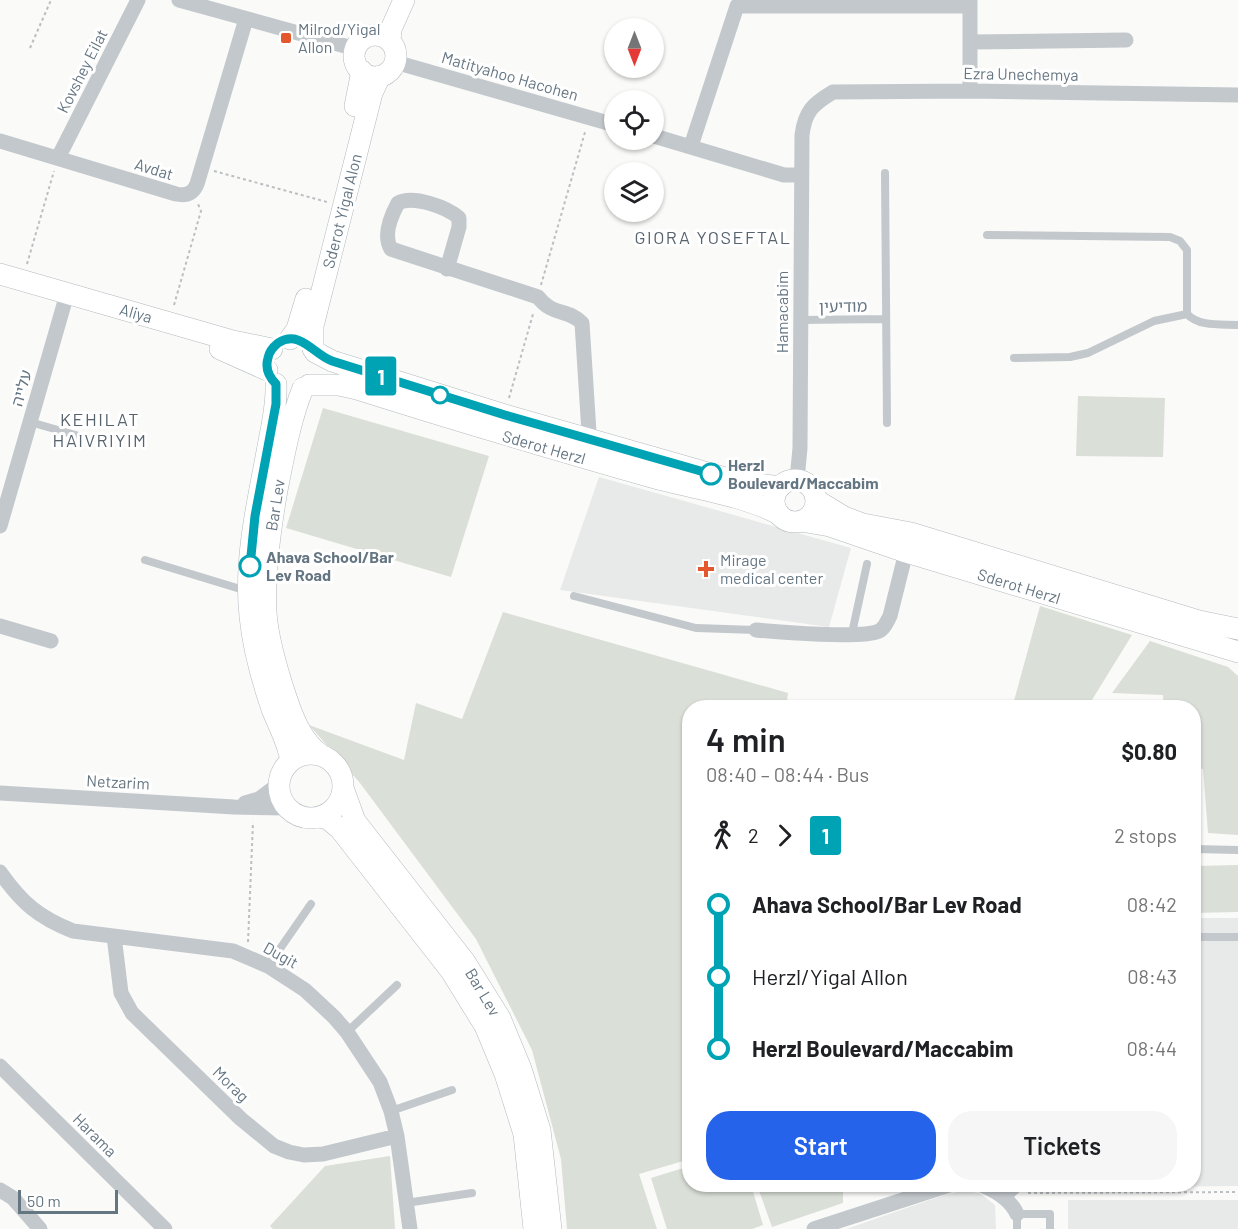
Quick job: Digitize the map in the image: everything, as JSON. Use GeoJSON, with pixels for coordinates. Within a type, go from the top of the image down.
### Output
{"type":"FeatureCollection","features":[{"type":"Feature","properties":{"kind":"street","name":"Kovshey Eilat"},"geometry":{"type":"LineString","coordinates":[[58,158],[138,0]]}},
{"type":"Feature","properties":{"kind":"street"},"geometry":{"type":"LineString","coordinates":[[178,0],[356,50]]}},
{"type":"Feature","properties":{"kind":"street"},"geometry":{"type":"LineString","coordinates":[[381,38],[389,0]]}},
{"type":"Feature","properties":{"kind":"street"},"geometry":{"type":"LineString","coordinates":[[381,38],[396,53],[379,70],[355,61],[356,50],[360,42],[381,38],[391,29],[404,0]]}},
{"type":"Feature","properties":{"kind":"street"},"geometry":{"type":"LineString","coordinates":[[691,146],[737,6],[970,3],[970,91]]}},
{"type":"Feature","properties":{"kind":"street","name":"Avdat"},"geometry":{"type":"LineString","coordinates":[[0,141],[176,195],[192,192],[202,168],[246,19]]}},
{"type":"Feature","properties":{"kind":"street"},"geometry":{"type":"LineString","coordinates":[[970,42],[1126,40]]}},
{"type":"Feature","properties":{"kind":"street","name":"Matityahoo Hacohen"},"geometry":{"type":"LineString","coordinates":[[379,70],[604,122]]}},
{"type":"Feature","properties":{"kind":"street","name":"Sderot Yigal Alon"},"geometry":{"type":"LineString","coordinates":[[276,360],[300,320],[360,84],[379,70]]}},
{"type":"Feature","properties":{"kind":"street","name":"Sderot Yigal Alon"},"geometry":{"type":"LineString","coordinates":[[314,350],[313,326],[379,70]]}},
{"type":"Feature","properties":{"kind":"street","name":"Ezra Unechemya"},"geometry":{"type":"LineString","coordinates":[[809,110],[833,92],[970,91],[1238,95]]}},
{"type":"Feature","properties":{"kind":"street","name":"Hamacabim"},"geometry":{"type":"LineString","coordinates":[[789,483],[800,448],[801,175],[803,120],[809,110]]}},
{"type":"Feature","properties":{"kind":"street"},"geometry":{"type":"LineString","coordinates":[[664,139],[784,175],[801,175]]}},
{"type":"Feature","properties":{"kind":"street"},"geometry":{"type":"LineString","coordinates":[[447,269],[459,227],[459,218],[452,212],[413,199],[405,199],[398,203],[387,236],[387,243],[391,249],[447,269],[538,297],[546,308],[578,318],[582,323],[590,449]]}},
{"type":"Feature","properties":{"kind":"street","name":"Aliya"},"geometry":{"type":"LineString","coordinates":[[0,274],[66,299],[230,352],[276,360]]}},
{"type":"Feature","properties":{"kind":"street","name":"Aliya"},"geometry":{"type":"LineString","coordinates":[[0,286],[169,322],[233,341],[276,360]]}},
{"type":"Feature","properties":{"kind":"street","name":"עלייה"},"geometry":{"type":"LineString","coordinates":[[0,526],[66,299]]}},
{"type":"Feature","properties":{"kind":"street"},"geometry":{"type":"LineString","coordinates":[[303,341],[314,350],[318,358],[317,373],[306,386],[286,389],[276,360],[303,341]]}},
{"type":"Feature","properties":{"kind":"street","name":"Sderot Herzl"},"geometry":{"type":"LineString","coordinates":[[314,350],[332,361],[505,415],[677,485],[752,503],[779,514]]}},
{"type":"Feature","properties":{"kind":"street","name":"Bar Lev"},"geometry":{"type":"LineString","coordinates":[[276,360],[276,404],[255,516],[249,592],[250,616],[260,672],[273,711],[287,742],[291,761]]}},
{"type":"Feature","properties":{"kind":"street","name":"Sderot Herzl"},"geometry":{"type":"LineString","coordinates":[[306,386],[339,385],[357,389],[492,432],[590,449],[736,481],[789,483]]}},
{"type":"Feature","properties":{"kind":"street","name":"Bar Lev"},"geometry":{"type":"LineString","coordinates":[[306,386],[290,424],[272,519],[266,570],[267,614],[277,668],[289,705],[303,738],[321,755]]}},
{"type":"Feature","properties":{"kind":"street"},"geometry":{"type":"LineString","coordinates":[[789,483],[808,484],[816,500],[813,513],[801,521],[789,521],[779,514],[774,503],[777,492],[789,483]]}},
{"type":"Feature","properties":{"kind":"street","name":"Sderot Herzl"},"geometry":{"type":"LineString","coordinates":[[816,500],[844,517],[863,524],[911,533],[1199,621],[1238,629]]}},
{"type":"Feature","properties":{"kind":"street","name":"Sderot Herzl"},"geometry":{"type":"LineString","coordinates":[[801,521],[830,526],[906,552],[1238,652]]}},
{"type":"Feature","properties":{"kind":"street"},"geometry":{"type":"LineString","coordinates":[[756,630],[799,633],[879,631],[886,624],[906,552]]}},
{"type":"Feature","properties":{"kind":"street"},"geometry":{"type":"LineString","coordinates":[[0,626],[51,641]]}},
{"type":"Feature","properties":{"kind":"street"},"geometry":{"type":"LineString","coordinates":[[306,754],[321,755],[334,764],[340,772],[343,788],[338,804],[330,812],[320,816],[309,818],[298,815],[282,800],[279,784],[282,770],[291,761],[306,754]]}},
{"type":"Feature","properties":{"kind":"street","name":"Netzarim"},"geometry":{"type":"LineString","coordinates":[[234,807],[259,799],[279,784]]}},
{"type":"Feature","properties":{"kind":"street","name":"Bar Lev"},"geometry":{"type":"LineString","coordinates":[[343,788],[355,820],[465,962],[500,1018],[521,1069],[540,1130],[551,1229]]}},
{"type":"Feature","properties":{"kind":"street","name":"Netzarim"},"geometry":{"type":"LineString","coordinates":[[0,793],[234,807],[288,808]]}},
{"type":"Feature","properties":{"kind":"street","name":"Bar Lev"},"geometry":{"type":"LineString","coordinates":[[320,816],[328,819],[340,829],[451,971],[485,1026],[505,1074],[524,1134],[534,1229]]}},
{"type":"Feature","properties":{"kind":"street","name":"Dugit"},"geometry":{"type":"LineString","coordinates":[[0,872],[32,910],[49,922],[74,931],[233,951],[268,966],[305,990],[347,1032],[380,1082],[397,1136],[410,1227]]}},
{"type":"Feature","properties":{"kind":"street","name":"Morag"},"geometry":{"type":"LineString","coordinates":[[114,936],[121,993],[132,1013],[241,1119],[274,1146],[304,1155],[323,1154],[397,1136]]}},
{"type":"Feature","properties":{"kind":"street","name":"Harama"},"geometry":{"type":"LineString","coordinates":[[0,1066],[165,1229]]}},
{"type":"Feature","properties":{"kind":"street"},"geometry":{"type":"LineString","coordinates":[[0,1190],[13,1198],[40,1229]]}},
{"type":"Feature","properties":{"kind":"street"},"geometry":{"type":"LineString","coordinates":[[814,1229],[928,1192]]}},
{"type":"Feature","properties":{"kind":"street"},"geometry":{"type":"LineString","coordinates":[[1000,1192],[1010,1196],[1017,1222]]}},
{"type":"Feature","properties":{"kind":"lane"},"geometry":{"type":"LineString","coordinates":[[885,173],[887,423]]}},
{"type":"Feature","properties":{"kind":"lane"},"geometry":{"type":"LineString","coordinates":[[987,235],[1170,237],[1180,241],[1187,250],[1187,314],[1192,319],[1205,323],[1238,325]]}},
{"type":"Feature","properties":{"kind":"lane"},"geometry":{"type":"LineString","coordinates":[[1014,358],[1070,357],[1088,353],[1155,321],[1187,314]]}},
{"type":"Feature","properties":{"kind":"lane","name":"מודיעין"},"geometry":{"type":"LineString","coordinates":[[800,320],[886,319]]}},
{"type":"Feature","properties":{"kind":"lane"},"geometry":{"type":"LineString","coordinates":[[30,422],[93,440]]}},
{"type":"Feature","properties":{"kind":"lane"},"geometry":{"type":"LineString","coordinates":[[146,560],[249,592]]}},
{"type":"Feature","properties":{"kind":"lane"},"geometry":{"type":"LineString","coordinates":[[852,633],[867,564]]}},
{"type":"Feature","properties":{"kind":"lane"},"geometry":{"type":"LineString","coordinates":[[574,596],[696,628],[756,630]]}},
{"type":"Feature","properties":{"kind":"lane"},"geometry":{"type":"LineString","coordinates":[[1201,849],[1238,850]]}},
{"type":"Feature","properties":{"kind":"lane"},"geometry":{"type":"LineString","coordinates":[[268,966],[311,904]]}},
{"type":"Feature","properties":{"kind":"lane"},"geometry":{"type":"LineString","coordinates":[[1201,937],[1238,937]]}},
{"type":"Feature","properties":{"kind":"lane"},"geometry":{"type":"LineString","coordinates":[[347,1032],[397,985]]}},
{"type":"Feature","properties":{"kind":"lane"},"geometry":{"type":"LineString","coordinates":[[391,1111],[452,1090]]}},
{"type":"Feature","properties":{"kind":"lane"},"geometry":{"type":"LineString","coordinates":[[1010,1196],[1014,1192]]}},
{"type":"Feature","properties":{"kind":"lane"},"geometry":{"type":"LineString","coordinates":[[406,1203],[472,1193]]}},
{"type":"Feature","properties":{"kind":"lane"},"geometry":{"type":"LineString","coordinates":[[1017,1222],[1050,1214],[1050,1229]]}},
{"type":"Feature","properties":{"kind":"path"},"geometry":{"type":"LineString","coordinates":[[30,48],[51,0]]}},
{"type":"Feature","properties":{"kind":"path"},"geometry":{"type":"LineString","coordinates":[[505,415],[584,132]]}},
{"type":"Feature","properties":{"kind":"path"},"geometry":{"type":"LineString","coordinates":[[22,281],[58,158]]}},
{"type":"Feature","properties":{"kind":"path"},"geometry":{"type":"LineString","coordinates":[[202,168],[330,203]]}},
{"type":"Feature","properties":{"kind":"path"},"geometry":{"type":"LineString","coordinates":[[169,322],[201,211],[192,192]]}},
{"type":"Feature","properties":{"kind":"path"},"geometry":{"type":"LineString","coordinates":[[247,957],[254,808]]}},
{"type":"Feature","properties":{"kind":"path"},"geometry":{"type":"LineString","coordinates":[[1010,1196],[1238,1192]]}},
{"type":"Feature","properties":{"kind":"shaded area"},"geometry":{"type":"Polygon","coordinates":[[[1078,396],[1165,398],[1163,457],[1076,456],[1078,396]]]}},
{"type":"Feature","properties":{"kind":"shaded area"},"geometry":{"type":"Polygon","coordinates":[[[323,408],[489,456],[451,577],[286,528],[323,408]]]}},
{"type":"Feature","properties":{"kind":"shaded area","name":"Mirage medical center"},"geometry":{"type":"Polygon","coordinates":[[[599,477],[851,548],[829,627],[560,590],[599,477]]]}},
{"type":"Feature","properties":{"kind":"shaded area"},"geometry":{"type":"Polygon","coordinates":[[[1040,606],[1132,635],[1092,700],[1014,700],[1040,606]]]}},
{"type":"Feature","properties":{"kind":"shaded area"},"geometry":{"type":"Polygon","coordinates":[[[503,612],[788,693],[787,700],[682,700],[682,1161],[639,1174],[657,1229],[567,1229],[561,1159],[532,1050],[476,939],[360,783],[309,725],[404,760],[416,703],[462,719],[503,612]]]}},
{"type":"Feature","properties":{"kind":"shaded area"},"geometry":{"type":"Polygon","coordinates":[[[1150,641],[1228,667],[1238,676],[1238,835],[1208,833],[1203,769],[1201,769],[1201,700],[1163,700],[1163,695],[1112,693],[1150,641]]]}},
{"type":"Feature","properties":{"kind":"shaded area"},"geometry":{"type":"Polygon","coordinates":[[[1238,865],[1238,912],[1201,913],[1201,866],[1238,865]]]}},
{"type":"Feature","properties":{"kind":"shaded area"},"geometry":{"type":"Polygon","coordinates":[[[1201,918],[1238,918],[1238,1186],[1201,1186],[1201,918]]]}},
{"type":"Feature","properties":{"kind":"shaded area"},"geometry":{"type":"Polygon","coordinates":[[[390,1156],[395,1229],[273,1229],[270,1226],[325,1166],[390,1156]]]}},
{"type":"Feature","properties":{"kind":"shaded area"},"geometry":{"type":"Polygon","coordinates":[[[682,1168],[682,1192],[753,1192],[763,1225],[752,1229],[667,1229],[651,1178],[682,1168]]]}},
{"type":"Feature","properties":{"kind":"shaded area"},"geometry":{"type":"Polygon","coordinates":[[[760,1192],[843,1192],[843,1203],[772,1227],[760,1192]]]}},
{"type":"Feature","properties":{"kind":"shaded area"},"geometry":{"type":"Polygon","coordinates":[[[957,1192],[981,1194],[995,1205],[996,1229],[846,1229],[957,1192]]]}},
{"type":"Feature","properties":{"kind":"shaded area"},"geometry":{"type":"Polygon","coordinates":[[[1068,1200],[1238,1200],[1238,1229],[1068,1229],[1068,1200]]]}},
{"type":"Feature","properties":{"kind":"bus line","name":"1"},"geometry":{"type":"LineString","coordinates":[[250,566],[255,516],[276,404],[276,384],[267,370],[268,356],[275,346],[290,339],[303,341],[315,352],[332,361],[505,415],[711,474]]}},
{"type":"Feature","properties":{"kind":"place","name":"Milrod/Yigal Allon"},"geometry":{"type":"Point","coordinates":[286,38]}},
{"type":"Feature","properties":{"kind":"place","name":"Herzl Boulevard/Maccabim"},"geometry":{"type":"Point","coordinates":[711,474]}},
{"type":"Feature","properties":{"kind":"place","name":"Ahava School/Bar Lev Road"},"geometry":{"type":"Point","coordinates":[250,566]}},
{"type":"Feature","properties":{"kind":"place","name":"Mirage medical center"},"geometry":{"type":"Point","coordinates":[706,569]}},
{"type":"Feature","properties":{"kind":"district","name":"GIORA YOSEFTAL"},"geometry":{"type":"Point","coordinates":[713,238]}},
{"type":"Feature","properties":{"kind":"district","name":"KEHILAT HAIVRIYIM"},"geometry":{"type":"Point","coordinates":[100,430]}}]}
